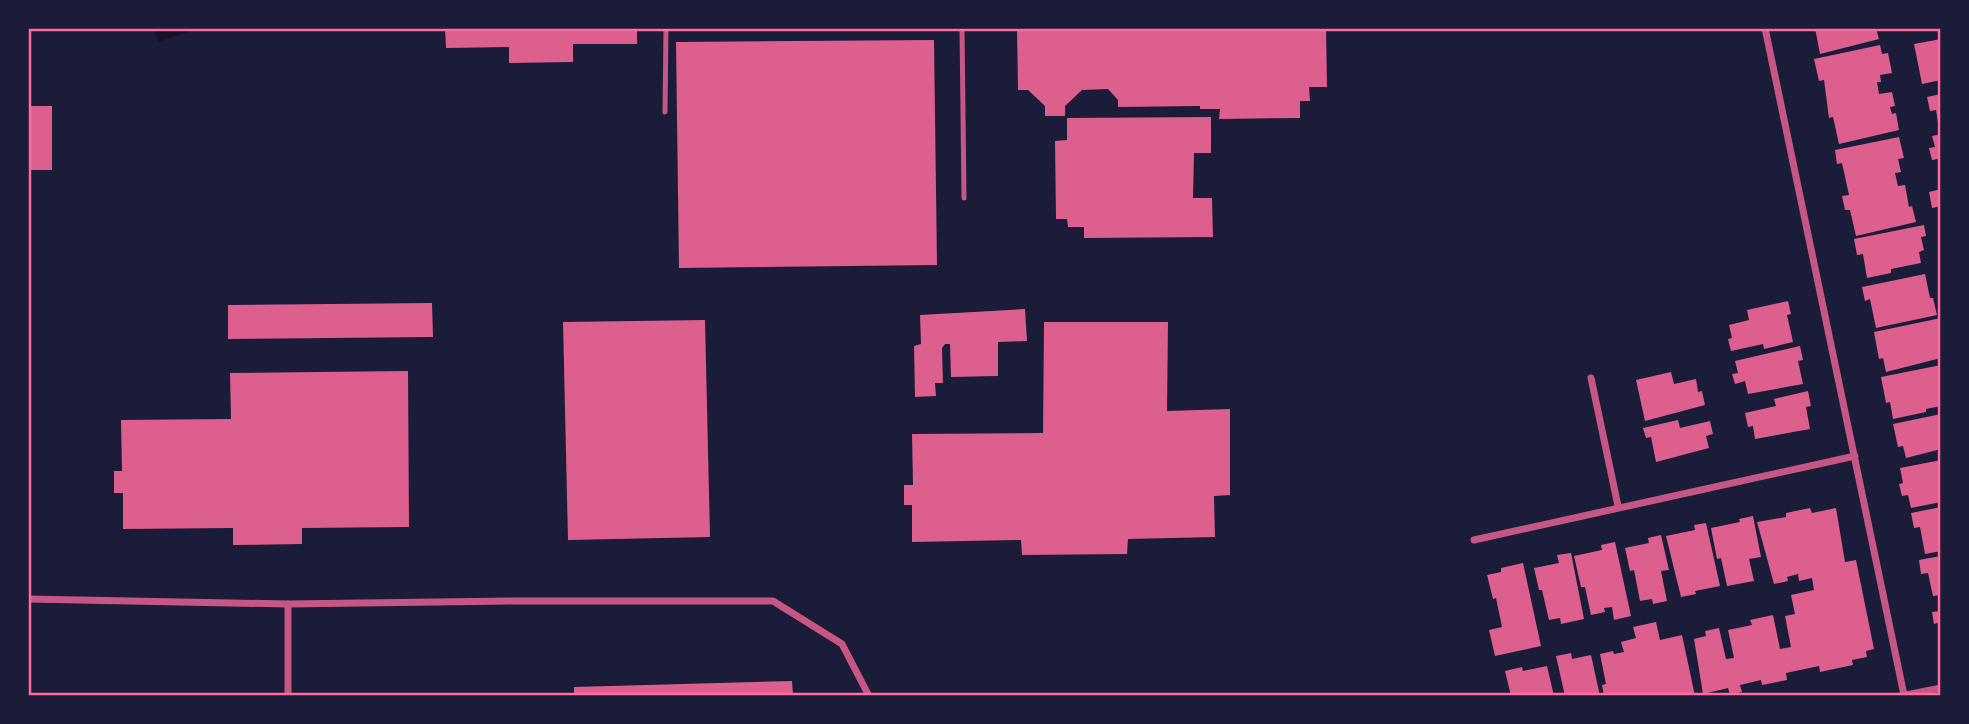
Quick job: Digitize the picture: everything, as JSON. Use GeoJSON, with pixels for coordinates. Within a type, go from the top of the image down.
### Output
{"type":"FeatureCollection","features":[{"type":"Feature","properties":{"kind":"street"},"geometry":{"type":"LineString","coordinates":[[1765,28],[1903,696],[1941,688]]}},
{"type":"Feature","properties":{"kind":"street"},"geometry":{"type":"LineString","coordinates":[[1591,378],[1618,506]]}},
{"type":"Feature","properties":{"kind":"street"},"geometry":{"type":"LineString","coordinates":[[1474,540],[1618,506],[1855,456]]}},
{"type":"Feature","properties":{"kind":"street"},"geometry":{"type":"LineString","coordinates":[[28,599],[288,604],[773,601],[842,644],[869,696]]}},
{"type":"Feature","properties":{"kind":"street"},"geometry":{"type":"LineString","coordinates":[[288,604],[288,696]]}},
{"type":"Feature","properties":{"kind":"lane"},"geometry":{"type":"LineString","coordinates":[[665,112],[666,28]]}},
{"type":"Feature","properties":{"kind":"lane"},"geometry":{"type":"LineString","coordinates":[[962,28],[964,198]]}},
{"type":"Feature","properties":{"kind":"shaded area"},"geometry":{"type":"Polygon","coordinates":[[[154,28],[199,28],[158,42],[154,28]]]}},
{"type":"Feature","properties":{"kind":"building"},"geometry":{"type":"Polygon","coordinates":[[[445,28],[637,28],[637,44],[573,44],[573,62],[509,63],[509,47],[446,48],[445,28]]]}},
{"type":"Feature","properties":{"kind":"building"},"geometry":{"type":"Polygon","coordinates":[[[1017,28],[1326,28],[1327,87],[1309,87],[1310,101],[1300,101],[1300,118],[1219,119],[1220,109],[1200,109],[1200,106],[1118,107],[1118,100],[1108,89],[1082,90],[1065,106],[1065,116],[1045,116],[1045,106],[1028,90],[1018,90],[1017,28]]]}},
{"type":"Feature","properties":{"kind":"building"},"geometry":{"type":"Polygon","coordinates":[[[1815,28],[1876,28],[1879,39],[1820,54],[1815,28]]]}},
{"type":"Feature","properties":{"kind":"building"},"geometry":{"type":"Polygon","coordinates":[[[1941,39],[1941,80],[1922,84],[1914,44],[1941,39]]]}},
{"type":"Feature","properties":{"kind":"building"},"geometry":{"type":"Polygon","coordinates":[[[934,40],[937,265],[679,268],[676,42],[934,40]]]}},
{"type":"Feature","properties":{"kind":"building"},"geometry":{"type":"Polygon","coordinates":[[[1880,45],[1882,54],[1888,53],[1892,73],[1880,75],[1881,82],[1877,82],[1879,94],[1892,92],[1895,106],[1890,107],[1892,114],[1896,113],[1899,130],[1839,144],[1833,117],[1829,118],[1824,80],[1819,81],[1814,59],[1880,45]]]}},
{"type":"Feature","properties":{"kind":"building"},"geometry":{"type":"Polygon","coordinates":[[[1941,94],[1941,122],[1938,122],[1936,110],[1930,111],[1927,97],[1941,94]]]}},
{"type":"Feature","properties":{"kind":"building"},"geometry":{"type":"Polygon","coordinates":[[[28,106],[52,106],[52,170],[28,170],[28,106]]]}},
{"type":"Feature","properties":{"kind":"building"},"geometry":{"type":"Polygon","coordinates":[[[1211,117],[1211,153],[1194,153],[1193,198],[1212,198],[1213,237],[1084,238],[1084,227],[1068,227],[1067,219],[1056,219],[1055,141],[1067,140],[1067,118],[1211,117]]]}},
{"type":"Feature","properties":{"kind":"building"},"geometry":{"type":"Polygon","coordinates":[[[1941,134],[1940,166],[1938,159],[1932,160],[1929,148],[1935,147],[1932,136],[1941,134]]]}},
{"type":"Feature","properties":{"kind":"building"},"geometry":{"type":"Polygon","coordinates":[[[1899,137],[1904,158],[1898,159],[1901,172],[1895,173],[1898,186],[1905,185],[1909,207],[1912,206],[1916,222],[1856,236],[1850,210],[1845,210],[1842,196],[1849,195],[1842,163],[1837,164],[1835,150],[1899,137]]]}},
{"type":"Feature","properties":{"kind":"building"},"geometry":{"type":"Polygon","coordinates":[[[1941,189],[1941,206],[1932,208],[1929,192],[1941,189]]]}},
{"type":"Feature","properties":{"kind":"building"},"geometry":{"type":"Polygon","coordinates":[[[1924,225],[1926,236],[1921,237],[1924,250],[1919,252],[1921,263],[1891,269],[1891,273],[1867,278],[1863,254],[1857,255],[1854,239],[1924,225]]]}},
{"type":"Feature","properties":{"kind":"building"},"geometry":{"type":"Polygon","coordinates":[[[1925,274],[1937,315],[1876,328],[1870,299],[1865,301],[1862,287],[1925,274]]]}},
{"type":"Feature","properties":{"kind":"building"},"geometry":{"type":"Polygon","coordinates":[[[1788,301],[1791,314],[1787,315],[1793,342],[1764,349],[1763,344],[1731,351],[1729,325],[1749,320],[1747,310],[1788,301]]]}},
{"type":"Feature","properties":{"kind":"building"},"geometry":{"type":"Polygon","coordinates":[[[432,303],[433,337],[228,339],[228,305],[432,303]]]}},
{"type":"Feature","properties":{"kind":"building"},"geometry":{"type":"Polygon","coordinates":[[[1025,309],[1027,341],[998,342],[998,376],[951,377],[950,344],[945,344],[942,348],[943,383],[935,383],[936,396],[915,397],[914,346],[921,344],[920,315],[1025,309]]]}},
{"type":"Feature","properties":{"kind":"building"},"geometry":{"type":"Polygon","coordinates":[[[1941,318],[1941,358],[1886,372],[1883,358],[1879,359],[1874,332],[1941,318]]]}},
{"type":"Feature","properties":{"kind":"building"},"geometry":{"type":"Polygon","coordinates":[[[705,320],[710,537],[568,540],[563,322],[705,320]]]}},
{"type":"Feature","properties":{"kind":"building"},"geometry":{"type":"Polygon","coordinates":[[[1044,322],[1168,322],[1167,411],[1230,409],[1230,495],[1214,496],[1215,537],[1128,539],[1127,554],[1022,555],[1021,540],[912,542],[912,505],[904,505],[904,485],[913,485],[912,434],[1043,433],[1044,322]]]}},
{"type":"Feature","properties":{"kind":"building"},"geometry":{"type":"Polygon","coordinates":[[[1800,346],[1803,360],[1798,361],[1803,384],[1748,394],[1745,381],[1735,384],[1732,374],[1738,373],[1735,361],[1800,346]]]}},
{"type":"Feature","properties":{"kind":"building"},"geometry":{"type":"Polygon","coordinates":[[[1941,365],[1941,406],[1893,419],[1890,402],[1886,403],[1881,377],[1941,365]]]}},
{"type":"Feature","properties":{"kind":"building"},"geometry":{"type":"Polygon","coordinates":[[[408,371],[409,527],[302,528],[302,544],[233,545],[233,528],[123,529],[123,493],[114,493],[114,471],[122,471],[121,420],[231,419],[230,373],[408,371]]]}},
{"type":"Feature","properties":{"kind":"building"},"geometry":{"type":"Polygon","coordinates":[[[1671,372],[1674,384],[1696,379],[1698,392],[1702,391],[1705,405],[1645,421],[1636,380],[1671,372]]]}},
{"type":"Feature","properties":{"kind":"building"},"geometry":{"type":"Polygon","coordinates":[[[1808,391],[1811,406],[1806,407],[1810,429],[1755,439],[1753,426],[1748,427],[1745,413],[1776,406],[1774,399],[1808,391]]]}},
{"type":"Feature","properties":{"kind":"building"},"geometry":{"type":"Polygon","coordinates":[[[1941,414],[1941,449],[1906,458],[1903,446],[1898,447],[1893,424],[1941,414]]]}},
{"type":"Feature","properties":{"kind":"building"},"geometry":{"type":"Polygon","coordinates":[[[1678,420],[1680,428],[1710,421],[1713,434],[1706,436],[1709,448],[1656,462],[1651,437],[1646,438],[1643,428],[1678,420]]]}},
{"type":"Feature","properties":{"kind":"building"},"geometry":{"type":"Polygon","coordinates":[[[1941,460],[1941,502],[1911,508],[1908,495],[1902,496],[1899,484],[1903,483],[1900,468],[1941,460]]]}},
{"type":"Feature","properties":{"kind":"building"},"geometry":{"type":"Polygon","coordinates":[[[1941,507],[1941,551],[1925,554],[1920,527],[1914,528],[1911,513],[1941,507]]]}},
{"type":"Feature","properties":{"kind":"building"},"geometry":{"type":"Polygon","coordinates":[[[1810,508],[1812,513],[1836,508],[1845,562],[1856,560],[1874,649],[1866,651],[1867,657],[1852,660],[1853,665],[1820,672],[1819,666],[1786,673],[1787,680],[1762,685],[1761,680],[1740,685],[1742,692],[1730,695],[1728,688],[1703,694],[1694,639],[1706,636],[1705,631],[1719,628],[1726,659],[1734,658],[1728,630],[1752,625],[1750,620],[1773,615],[1780,649],[1791,647],[1785,616],[1795,614],[1791,595],[1814,590],[1812,578],[1799,581],[1798,574],[1787,577],[1788,581],[1774,584],[1757,522],[1786,517],[1786,513],[1810,508]]]}},
{"type":"Feature","properties":{"kind":"building"},"geometry":{"type":"Polygon","coordinates":[[[1753,516],[1761,557],[1749,559],[1754,581],[1727,586],[1721,558],[1717,559],[1711,528],[1740,522],[1739,519],[1753,516]]]}},
{"type":"Feature","properties":{"kind":"building"},"geometry":{"type":"Polygon","coordinates":[[[1706,523],[1720,586],[1681,597],[1666,536],[1695,530],[1694,525],[1706,523]]]}},
{"type":"Feature","properties":{"kind":"building"},"geometry":{"type":"Polygon","coordinates":[[[1661,535],[1669,570],[1661,571],[1667,601],[1653,604],[1652,599],[1640,601],[1634,570],[1630,571],[1625,548],[1649,543],[1648,538],[1661,535]]]}},
{"type":"Feature","properties":{"kind":"building"},"geometry":{"type":"Polygon","coordinates":[[[1615,542],[1631,616],[1614,620],[1612,607],[1604,608],[1605,612],[1591,615],[1574,556],[1602,550],[1601,545],[1615,542]]]}},
{"type":"Feature","properties":{"kind":"building"},"geometry":{"type":"Polygon","coordinates":[[[1571,553],[1584,619],[1561,624],[1560,618],[1549,620],[1534,568],[1559,563],[1557,555],[1571,553]]]}},
{"type":"Feature","properties":{"kind":"building"},"geometry":{"type":"Polygon","coordinates":[[[1941,556],[1941,595],[1933,596],[1928,573],[1921,574],[1919,560],[1941,556]]]}},
{"type":"Feature","properties":{"kind":"building"},"geometry":{"type":"Polygon","coordinates":[[[1523,563],[1541,646],[1495,656],[1489,630],[1502,627],[1496,598],[1493,599],[1487,575],[1501,572],[1501,568],[1523,563]]]}},
{"type":"Feature","properties":{"kind":"building"},"geometry":{"type":"Polygon","coordinates":[[[1941,611],[1941,622],[1934,624],[1932,612],[1941,611]]]}},
{"type":"Feature","properties":{"kind":"building"},"geometry":{"type":"Polygon","coordinates":[[[1656,622],[1660,640],[1682,635],[1695,696],[1604,696],[1602,685],[1606,684],[1600,654],[1624,652],[1621,642],[1636,638],[1633,627],[1656,622]]]}},
{"type":"Feature","properties":{"kind":"building"},"geometry":{"type":"Polygon","coordinates":[[[1571,653],[1572,659],[1591,655],[1600,696],[1565,696],[1556,656],[1571,653]]]}},
{"type":"Feature","properties":{"kind":"building"},"geometry":{"type":"Polygon","coordinates":[[[1547,666],[1554,696],[1511,696],[1505,671],[1522,667],[1523,671],[1547,666]]]}},
{"type":"Feature","properties":{"kind":"building"},"geometry":{"type":"Polygon","coordinates":[[[792,681],[793,696],[574,696],[574,687],[792,681]]]}}]}
